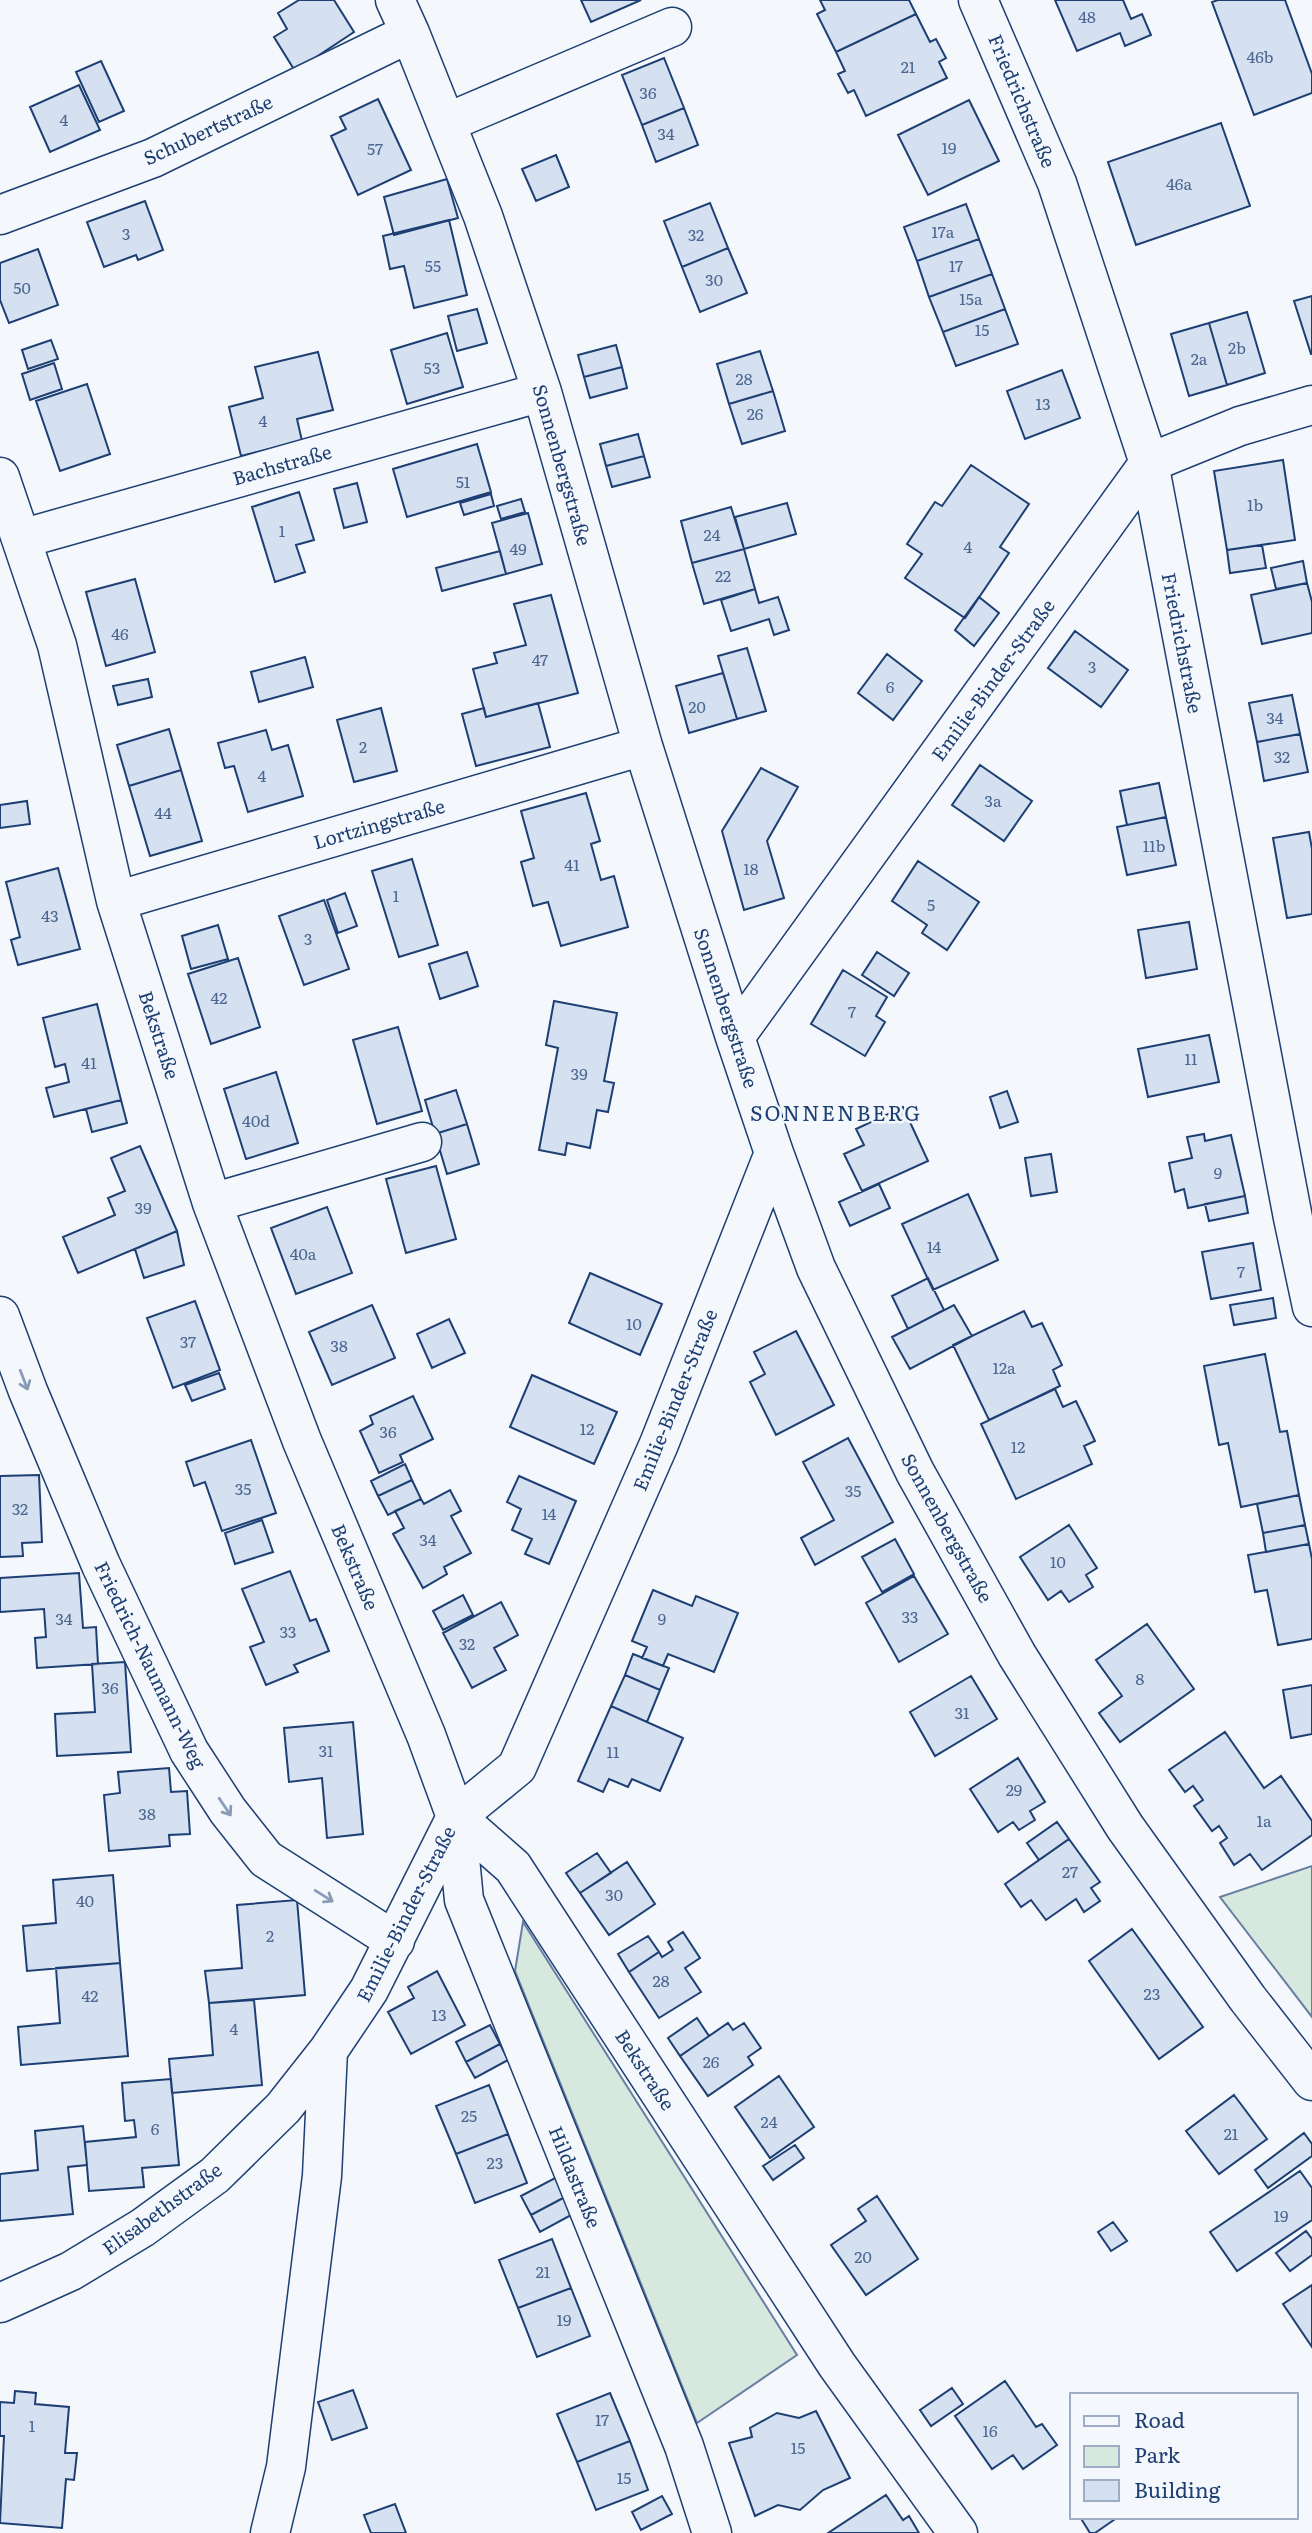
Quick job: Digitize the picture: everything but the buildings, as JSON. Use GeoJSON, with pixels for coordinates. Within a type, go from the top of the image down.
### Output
{"type":"FeatureCollection","features":[{"type":"Feature","properties":{"kind":"street","name":"Friedrichstraße"},"geometry":{"type":"LineString","coordinates":[[978,0],[1057,183],[1149,463],[1312,1307]]}},
{"type":"Feature","properties":{"kind":"street","name":"Sonnenbergstraße"},"geometry":{"type":"LineString","coordinates":[[402,16],[482,216],[542,391],[643,746],[735,1037],[816,1268],[915,1472],[1017,1655],[1125,1828],[1248,1999],[1312,2081]]}},
{"type":"Feature","properties":{"kind":"street","name":"Schubertstraße"},"geometry":{"type":"LineString","coordinates":[[0,215],[153,158],[402,16]]}},
{"type":"Feature","properties":{"kind":"street"},"geometry":{"type":"LineString","coordinates":[[446,123],[672,27]]}},
{"type":"Feature","properties":{"kind":"street","name":"Bachstraße"},"geometry":{"type":"LineString","coordinates":[[21,539],[542,391]]}},
{"type":"Feature","properties":{"kind":"street"},"geometry":{"type":"LineString","coordinates":[[1149,463],[1240,426],[1312,405]]}},
{"type":"Feature","properties":{"kind":"street","name":"Emilie-Binder-Straße"},"geometry":{"type":"LineString","coordinates":[[735,1037],[1149,463]]}},
{"type":"Feature","properties":{"kind":"street","name":"Bekstraße"},"geometry":{"type":"LineString","coordinates":[[0,477],[57,645],[116,901],[212,1203],[302,1441],[426,1735],[456,1817],[513,1867],[837,2365],[958,2533]]}},
{"type":"Feature","properties":{"kind":"street","name":"Lortzingstraße"},"geometry":{"type":"LineString","coordinates":[[116,901],[643,746]]}},
{"type":"Feature","properties":{"kind":"street"},"geometry":{"type":"LineString","coordinates":[[212,1203],[422,1142]]}},
{"type":"Feature","properties":{"kind":"street","name":"Emilie-Binder-Straße"},"geometry":{"type":"LineString","coordinates":[[328,2051],[369,1990],[456,1817],[517,1767],[659,1444],[774,1153]]}},
{"type":"Feature","properties":{"kind":"street","name":"Friedrich-Naumann-Weg"},"geometry":{"type":"LineString","coordinates":[[0,1316],[28,1391],[101,1565],[189,1751],[228,1811],[266,1859],[395,1941]]}},
{"type":"Feature","properties":{"kind":"street","name":"Hildastraße"},"geometry":{"type":"LineString","coordinates":[[456,1817],[464,1900],[684,2446],[712,2533]]}},
{"type":"Feature","properties":{"kind":"street"},"geometry":{"type":"LineString","coordinates":[[271,2533],[286,2466],[322,2176],[328,2051]]}},
{"type":"Feature","properties":{"kind":"street","name":"Elisabethstraße"},"geometry":{"type":"LineString","coordinates":[[0,2303],[83,2264],[142,2228],[215,2175],[283,2108],[328,2051]]}},
{"type":"Feature","properties":{"kind":"green space"},"geometry":{"type":"Polygon","coordinates":[[[1312,1866],[1312,2017],[1220,1897],[1312,1866]]]}},
{"type":"Feature","properties":{"kind":"green space"},"geometry":{"type":"Polygon","coordinates":[[[523,1922],[797,2355],[697,2423],[515,1971],[523,1922]]]}},
{"type":"Feature","properties":{"kind":"district","name":"SONNENBERG"},"geometry":{"type":"Point","coordinates":[836,1114]}}]}
